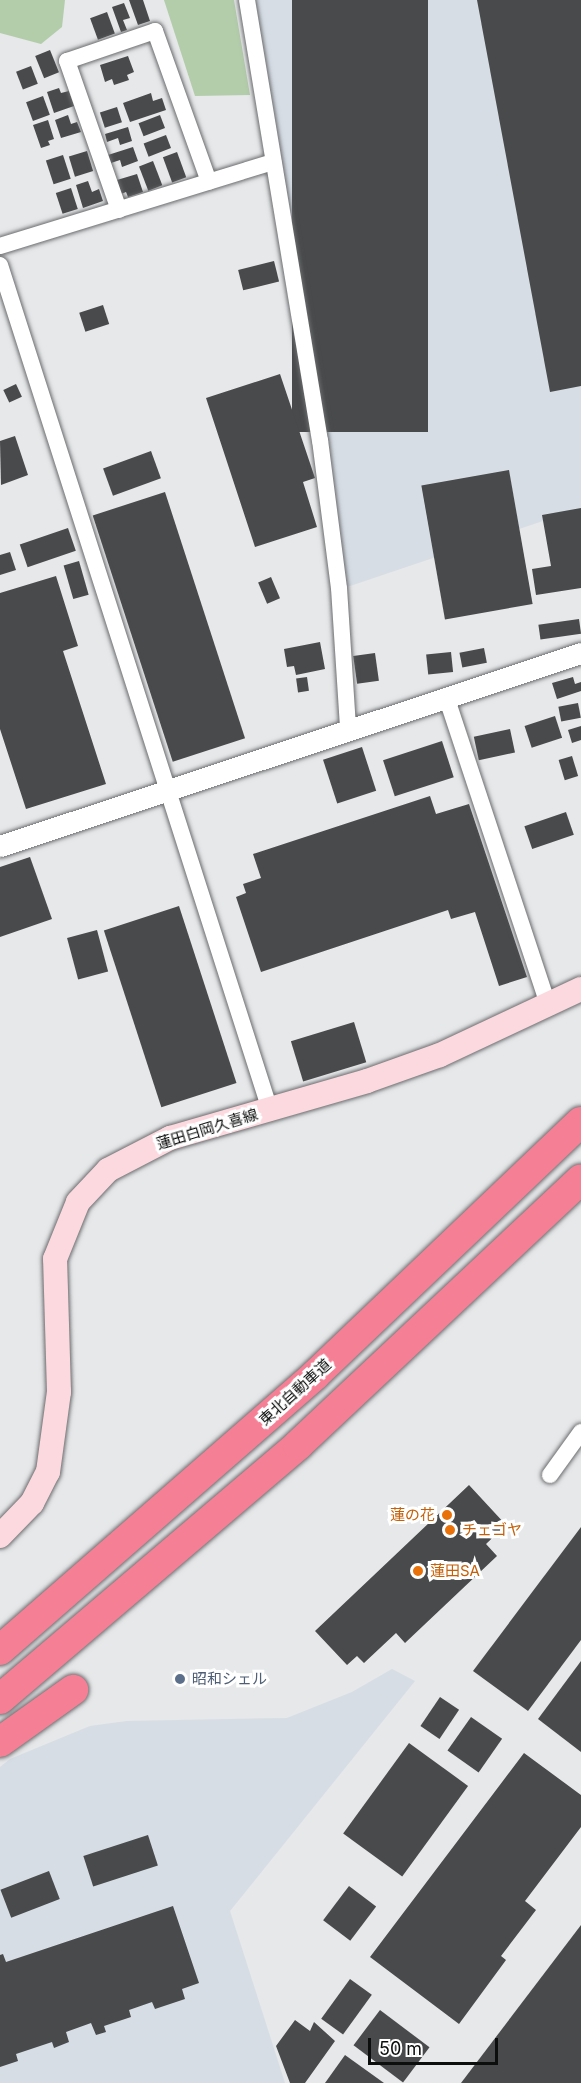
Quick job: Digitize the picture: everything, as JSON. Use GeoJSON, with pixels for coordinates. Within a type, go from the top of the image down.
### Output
{"type":"FeatureCollection","features":[{"type":"Feature","properties":{"kind":"highway","name":"東北自動車道"},"geometry":{"type":"LineString","coordinates":[[0,1650],[315,1375],[581,1122]]}},
{"type":"Feature","properties":{"kind":"highway"},"geometry":{"type":"LineString","coordinates":[[0,1699],[298,1445],[581,1179]]}},
{"type":"Feature","properties":{"kind":"highway"},"geometry":{"type":"LineString","coordinates":[[0,1742],[73,1690]]}},
{"type":"Feature","properties":{"kind":"main road","name":"蓮田白岡久喜線"},"geometry":{"type":"LineString","coordinates":[[0,1536],[41,1489],[53,1454],[59,1392],[55,1259],[78,1202],[108,1170],[149,1147],[211,1125],[270,1110],[411,1066],[549,1007],[581,989]]}},
{"type":"Feature","properties":{"kind":"street"},"geometry":{"type":"LineString","coordinates":[[248,0],[320,440],[339,588],[348,728]]}},
{"type":"Feature","properties":{"kind":"street"},"geometry":{"type":"LineString","coordinates":[[119,210],[67,61],[155,31],[209,182]]}},
{"type":"Feature","properties":{"kind":"street"},"geometry":{"type":"LineString","coordinates":[[0,246],[273,162]]}},
{"type":"Feature","properties":{"kind":"street"},"geometry":{"type":"LineString","coordinates":[[0,265],[166,791],[270,1110]]}},
{"type":"Feature","properties":{"kind":"street"},"geometry":{"type":"LineString","coordinates":[[0,846],[348,728],[581,653]]}},
{"type":"Feature","properties":{"kind":"street"},"geometry":{"type":"LineString","coordinates":[[446,696],[549,1007]]}},
{"type":"Feature","properties":{"kind":"street"},"geometry":{"type":"LineString","coordinates":[[550,1475],[581,1432]]}},
{"type":"Feature","properties":{"kind":"shaded area"},"geometry":{"type":"Polygon","coordinates":[[[254,0],[581,0],[581,508],[347,587],[254,0]]]}},
{"type":"Feature","properties":{"kind":"shaded area"},"geometry":{"type":"Polygon","coordinates":[[[392,1669],[415,1681],[230,1911],[285,2083],[0,2083],[0,1767],[10,1759],[90,1726],[127,1721],[287,1718],[352,1692],[392,1669]]]}},
{"type":"Feature","properties":{"kind":"green space"},"geometry":{"type":"Polygon","coordinates":[[[0,0],[65,0],[62,27],[41,44],[0,33],[0,0]]]}},
{"type":"Feature","properties":{"kind":"green space"},"geometry":{"type":"Polygon","coordinates":[[[164,0],[234,0],[250,95],[195,96],[164,0]]]}},
{"type":"Feature","properties":{"kind":"building"},"geometry":{"type":"Polygon","coordinates":[[[129,0],[143,0],[150,21],[138,25],[129,0]]]}},
{"type":"Feature","properties":{"kind":"building"},"geometry":{"type":"Polygon","coordinates":[[[292,0],[428,0],[428,432],[292,432],[292,0]]]}},
{"type":"Feature","properties":{"kind":"building"},"geometry":{"type":"Polygon","coordinates":[[[477,0],[581,0],[581,386],[550,392],[477,0]]]}},
{"type":"Feature","properties":{"kind":"building"},"geometry":{"type":"Polygon","coordinates":[[[124,3],[130,18],[123,20],[127,30],[121,32],[112,7],[124,3]]]}},
{"type":"Feature","properties":{"kind":"building"},"geometry":{"type":"Polygon","coordinates":[[[107,12],[115,34],[98,40],[90,18],[107,12]]]}},
{"type":"Feature","properties":{"kind":"building"},"geometry":{"type":"Polygon","coordinates":[[[50,50],[59,72],[44,78],[35,56],[50,50]]]}},
{"type":"Feature","properties":{"kind":"building"},"geometry":{"type":"Polygon","coordinates":[[[128,56],[134,72],[127,75],[129,80],[114,85],[112,79],[105,82],[100,65],[128,56]]]}},
{"type":"Feature","properties":{"kind":"building"},"geometry":{"type":"Polygon","coordinates":[[[31,66],[38,84],[23,89],[16,72],[31,66]]]}},
{"type":"Feature","properties":{"kind":"building"},"geometry":{"type":"Polygon","coordinates":[[[59,88],[61,93],[69,91],[74,106],[54,113],[47,92],[59,88]]]}},
{"type":"Feature","properties":{"kind":"building"},"geometry":{"type":"Polygon","coordinates":[[[151,93],[153,101],[162,98],[166,110],[130,122],[123,103],[151,93]]]}},
{"type":"Feature","properties":{"kind":"building"},"geometry":{"type":"Polygon","coordinates":[[[43,96],[50,115],[33,121],[26,102],[43,96]]]}},
{"type":"Feature","properties":{"kind":"building"},"geometry":{"type":"Polygon","coordinates":[[[117,107],[122,122],[105,128],[100,113],[117,107]]]}},
{"type":"Feature","properties":{"kind":"building"},"geometry":{"type":"Polygon","coordinates":[[[68,115],[71,124],[77,122],[81,132],[61,138],[55,120],[68,115]]]}},
{"type":"Feature","properties":{"kind":"building"},"geometry":{"type":"Polygon","coordinates":[[[160,115],[165,128],[144,136],[139,123],[160,115]]]}},
{"type":"Feature","properties":{"kind":"building"},"geometry":{"type":"Polygon","coordinates":[[[48,120],[54,139],[48,141],[50,145],[41,148],[33,125],[48,120]]]}},
{"type":"Feature","properties":{"kind":"building"},"geometry":{"type":"Polygon","coordinates":[[[128,127],[132,141],[120,145],[118,138],[107,142],[105,134],[128,127]]]}},
{"type":"Feature","properties":{"kind":"building"},"geometry":{"type":"Polygon","coordinates":[[[166,135],[171,148],[149,157],[144,144],[166,135]]]}},
{"type":"Feature","properties":{"kind":"building"},"geometry":{"type":"Polygon","coordinates":[[[133,147],[138,161],[122,167],[120,160],[111,163],[108,155],[133,147]]]}},
{"type":"Feature","properties":{"kind":"building"},"geometry":{"type":"Polygon","coordinates":[[[87,151],[93,171],[75,177],[69,157],[87,151]]]}},
{"type":"Feature","properties":{"kind":"building"},"geometry":{"type":"Polygon","coordinates":[[[177,152],[186,177],[172,183],[163,157],[177,152]]]}},
{"type":"Feature","properties":{"kind":"building"},"geometry":{"type":"Polygon","coordinates":[[[63,155],[71,179],[54,184],[46,161],[63,155]]]}},
{"type":"Feature","properties":{"kind":"building"},"geometry":{"type":"Polygon","coordinates":[[[153,161],[162,185],[148,191],[139,166],[153,161]]]}},
{"type":"Feature","properties":{"kind":"building"},"geometry":{"type":"Polygon","coordinates":[[[137,174],[143,192],[128,197],[126,192],[121,194],[117,180],[137,174]]]}},
{"type":"Feature","properties":{"kind":"building"},"geometry":{"type":"Polygon","coordinates":[[[88,181],[92,192],[99,189],[103,201],[83,208],[76,185],[88,181]]]}},
{"type":"Feature","properties":{"kind":"building"},"geometry":{"type":"Polygon","coordinates":[[[71,188],[78,209],[63,214],[56,193],[71,188]]]}},
{"type":"Feature","properties":{"kind":"building"},"geometry":{"type":"Polygon","coordinates":[[[274,261],[279,281],[243,290],[238,270],[274,261]]]}},
{"type":"Feature","properties":{"kind":"building"},"geometry":{"type":"Polygon","coordinates":[[[103,305],[109,324],[85,332],[79,313],[103,305]]]}},
{"type":"Feature","properties":{"kind":"building"},"geometry":{"type":"Polygon","coordinates":[[[280,374],[315,478],[303,482],[317,527],[255,547],[206,398],[280,374]]]}},
{"type":"Feature","properties":{"kind":"building"},"geometry":{"type":"Polygon","coordinates":[[[16,384],[22,397],[9,403],[3,390],[16,384]]]}},
{"type":"Feature","properties":{"kind":"building"},"geometry":{"type":"Polygon","coordinates":[[[15,436],[28,475],[1,485],[0,441],[15,436]]]}},
{"type":"Feature","properties":{"kind":"building"},"geometry":{"type":"Polygon","coordinates":[[[151,451],[161,478],[113,496],[103,468],[151,451]]]}},
{"type":"Feature","properties":{"kind":"building"},"geometry":{"type":"Polygon","coordinates":[[[509,470],[533,604],[445,619],[421,485],[509,470]]]}},
{"type":"Feature","properties":{"kind":"building"},"geometry":{"type":"Polygon","coordinates":[[[165,492],[245,738],[173,762],[93,515],[165,492]]]}},
{"type":"Feature","properties":{"kind":"building"},"geometry":{"type":"Polygon","coordinates":[[[581,508],[581,588],[536,595],[532,569],[551,566],[542,515],[581,508]]]}},
{"type":"Feature","properties":{"kind":"building"},"geometry":{"type":"Polygon","coordinates":[[[68,528],[76,551],[28,567],[20,545],[68,528]]]}},
{"type":"Feature","properties":{"kind":"building"},"geometry":{"type":"Polygon","coordinates":[[[10,552],[16,570],[0,575],[0,555],[10,552]]]}},
{"type":"Feature","properties":{"kind":"building"},"geometry":{"type":"Polygon","coordinates":[[[79,561],[89,595],[73,599],[64,565],[79,561]]]}},
{"type":"Feature","properties":{"kind":"building"},"geometry":{"type":"Polygon","coordinates":[[[56,576],[78,646],[63,651],[106,784],[26,809],[0,729],[0,593],[56,576]]]}},
{"type":"Feature","properties":{"kind":"building"},"geometry":{"type":"Polygon","coordinates":[[[271,577],[280,598],[267,604],[258,582],[271,577]]]}},
{"type":"Feature","properties":{"kind":"building"},"geometry":{"type":"Polygon","coordinates":[[[579,619],[581,634],[540,640],[538,625],[579,619]]]}},
{"type":"Feature","properties":{"kind":"building"},"geometry":{"type":"Polygon","coordinates":[[[320,642],[325,669],[296,675],[294,666],[287,667],[284,649],[320,642]]]}},
{"type":"Feature","properties":{"kind":"building"},"geometry":{"type":"Polygon","coordinates":[[[484,648],[487,663],[462,667],[459,653],[484,648]]]}},
{"type":"Feature","properties":{"kind":"building"},"geometry":{"type":"Polygon","coordinates":[[[451,652],[453,672],[428,675],[426,655],[451,652]]]}},
{"type":"Feature","properties":{"kind":"building"},"geometry":{"type":"Polygon","coordinates":[[[375,653],[379,681],[357,684],[353,656],[375,653]]]}},
{"type":"Feature","properties":{"kind":"building"},"geometry":{"type":"Polygon","coordinates":[[[307,677],[309,691],[298,692],[296,679],[307,677]]]}},
{"type":"Feature","properties":{"kind":"building"},"geometry":{"type":"Polygon","coordinates":[[[573,677],[575,684],[581,682],[581,691],[557,699],[552,683],[573,677]]]}},
{"type":"Feature","properties":{"kind":"building"},"geometry":{"type":"Polygon","coordinates":[[[578,703],[581,718],[561,722],[558,707],[578,703]]]}},
{"type":"Feature","properties":{"kind":"building"},"geometry":{"type":"Polygon","coordinates":[[[555,716],[562,738],[532,748],[525,726],[555,716]]]}},
{"type":"Feature","properties":{"kind":"building"},"geometry":{"type":"Polygon","coordinates":[[[581,726],[581,740],[572,743],[568,730],[581,726]]]}},
{"type":"Feature","properties":{"kind":"building"},"geometry":{"type":"Polygon","coordinates":[[[510,729],[515,752],[479,760],[474,737],[510,729]]]}},
{"type":"Feature","properties":{"kind":"building"},"geometry":{"type":"Polygon","coordinates":[[[442,741],[454,777],[395,796],[383,760],[442,741]]]}},
{"type":"Feature","properties":{"kind":"building"},"geometry":{"type":"Polygon","coordinates":[[[362,747],[376,791],[337,803],[323,760],[362,747]]]}},
{"type":"Feature","properties":{"kind":"building"},"geometry":{"type":"Polygon","coordinates":[[[572,756],[578,776],[565,780],[559,760],[572,756]]]}},
{"type":"Feature","properties":{"kind":"building"},"geometry":{"type":"Polygon","coordinates":[[[430,796],[436,814],[469,804],[527,977],[499,986],[475,912],[451,919],[448,910],[261,972],[236,897],[246,893],[243,884],[261,878],[253,854],[430,796]]]}},
{"type":"Feature","properties":{"kind":"building"},"geometry":{"type":"Polygon","coordinates":[[[566,812],[574,835],[532,849],[524,826],[566,812]]]}},
{"type":"Feature","properties":{"kind":"building"},"geometry":{"type":"Polygon","coordinates":[[[30,857],[52,919],[0,937],[0,867],[30,857]]]}},
{"type":"Feature","properties":{"kind":"building"},"geometry":{"type":"Polygon","coordinates":[[[179,906],[236,1083],[161,1107],[104,930],[179,906]]]}},
{"type":"Feature","properties":{"kind":"building"},"geometry":{"type":"Polygon","coordinates":[[[97,930],[108,972],[78,980],[67,938],[97,930]]]}},
{"type":"Feature","properties":{"kind":"building"},"geometry":{"type":"Polygon","coordinates":[[[354,1022],[366,1062],[303,1081],[291,1041],[354,1022]]]}},
{"type":"Feature","properties":{"kind":"building"},"geometry":{"type":"Polygon","coordinates":[[[469,1485],[506,1525],[486,1544],[497,1556],[405,1643],[396,1633],[364,1663],[357,1656],[347,1665],[315,1631],[469,1485]]]}},
{"type":"Feature","properties":{"kind":"building"},"geometry":{"type":"Polygon","coordinates":[[[581,1527],[581,1640],[528,1711],[473,1671],[581,1527]]]}},
{"type":"Feature","properties":{"kind":"building"},"geometry":{"type":"Polygon","coordinates":[[[581,1661],[581,1752],[538,1719],[581,1661]]]}},
{"type":"Feature","properties":{"kind":"building"},"geometry":{"type":"Polygon","coordinates":[[[440,1697],[459,1710],[439,1739],[420,1726],[440,1697]]]}},
{"type":"Feature","properties":{"kind":"building"},"geometry":{"type":"Polygon","coordinates":[[[471,1717],[502,1739],[479,1772],[447,1751],[471,1717]]]}},
{"type":"Feature","properties":{"kind":"building"},"geometry":{"type":"Polygon","coordinates":[[[409,1743],[468,1786],[402,1877],[343,1834],[409,1743]]]}},
{"type":"Feature","properties":{"kind":"building"},"geometry":{"type":"Polygon","coordinates":[[[524,1753],[581,1795],[581,1827],[525,1901],[536,1910],[501,1956],[506,1960],[459,2024],[370,1957],[524,1753]]]}},
{"type":"Feature","properties":{"kind":"building"},"geometry":{"type":"Polygon","coordinates":[[[148,1835],[158,1865],[93,1886],[83,1856],[148,1835]]]}},
{"type":"Feature","properties":{"kind":"building"},"geometry":{"type":"Polygon","coordinates":[[[49,1871],[60,1899],[11,1918],[0,1890],[49,1871]]]}},
{"type":"Feature","properties":{"kind":"building"},"geometry":{"type":"Polygon","coordinates":[[[349,1886],[376,1906],[350,1941],[323,1920],[349,1886]]]}},
{"type":"Feature","properties":{"kind":"building"},"geometry":{"type":"Polygon","coordinates":[[[173,1906],[199,1983],[182,1989],[185,1999],[155,2009],[152,2002],[129,2010],[131,2017],[104,2026],[106,2032],[96,2035],[91,2023],[66,2032],[69,2042],[54,2048],[52,2042],[16,2054],[18,2061],[0,2067],[0,1955],[3,1954],[6,1962],[173,1906]]]}},
{"type":"Feature","properties":{"kind":"building"},"geometry":{"type":"Polygon","coordinates":[[[581,1925],[581,2083],[461,2083],[581,1925]]]}},
{"type":"Feature","properties":{"kind":"building"},"geometry":{"type":"Polygon","coordinates":[[[350,1979],[372,1995],[343,2035],[321,2019],[350,1979]]]}},
{"type":"Feature","properties":{"kind":"building"},"geometry":{"type":"Polygon","coordinates":[[[380,2010],[430,2047],[403,2082],[354,2045],[380,2010]]]}},
{"type":"Feature","properties":{"kind":"building"},"geometry":{"type":"Polygon","coordinates":[[[295,2020],[310,2031],[314,2022],[335,2041],[305,2083],[290,2083],[276,2046],[295,2020]]]}},
{"type":"Feature","properties":{"kind":"building"},"geometry":{"type":"Polygon","coordinates":[[[345,2055],[384,2083],[325,2083],[345,2055]]]}},
{"type":"Feature","properties":{"kind":"place","name":"蓮の花"},"geometry":{"type":"Point","coordinates":[447,1515]}},
{"type":"Feature","properties":{"kind":"place","name":"チェゴヤ"},"geometry":{"type":"Point","coordinates":[450,1530]}},
{"type":"Feature","properties":{"kind":"place","name":"蓮田SA"},"geometry":{"type":"Point","coordinates":[418,1571]}},
{"type":"Feature","properties":{"kind":"place","name":"昭和シェル"},"geometry":{"type":"Point","coordinates":[180,1679]}}]}
